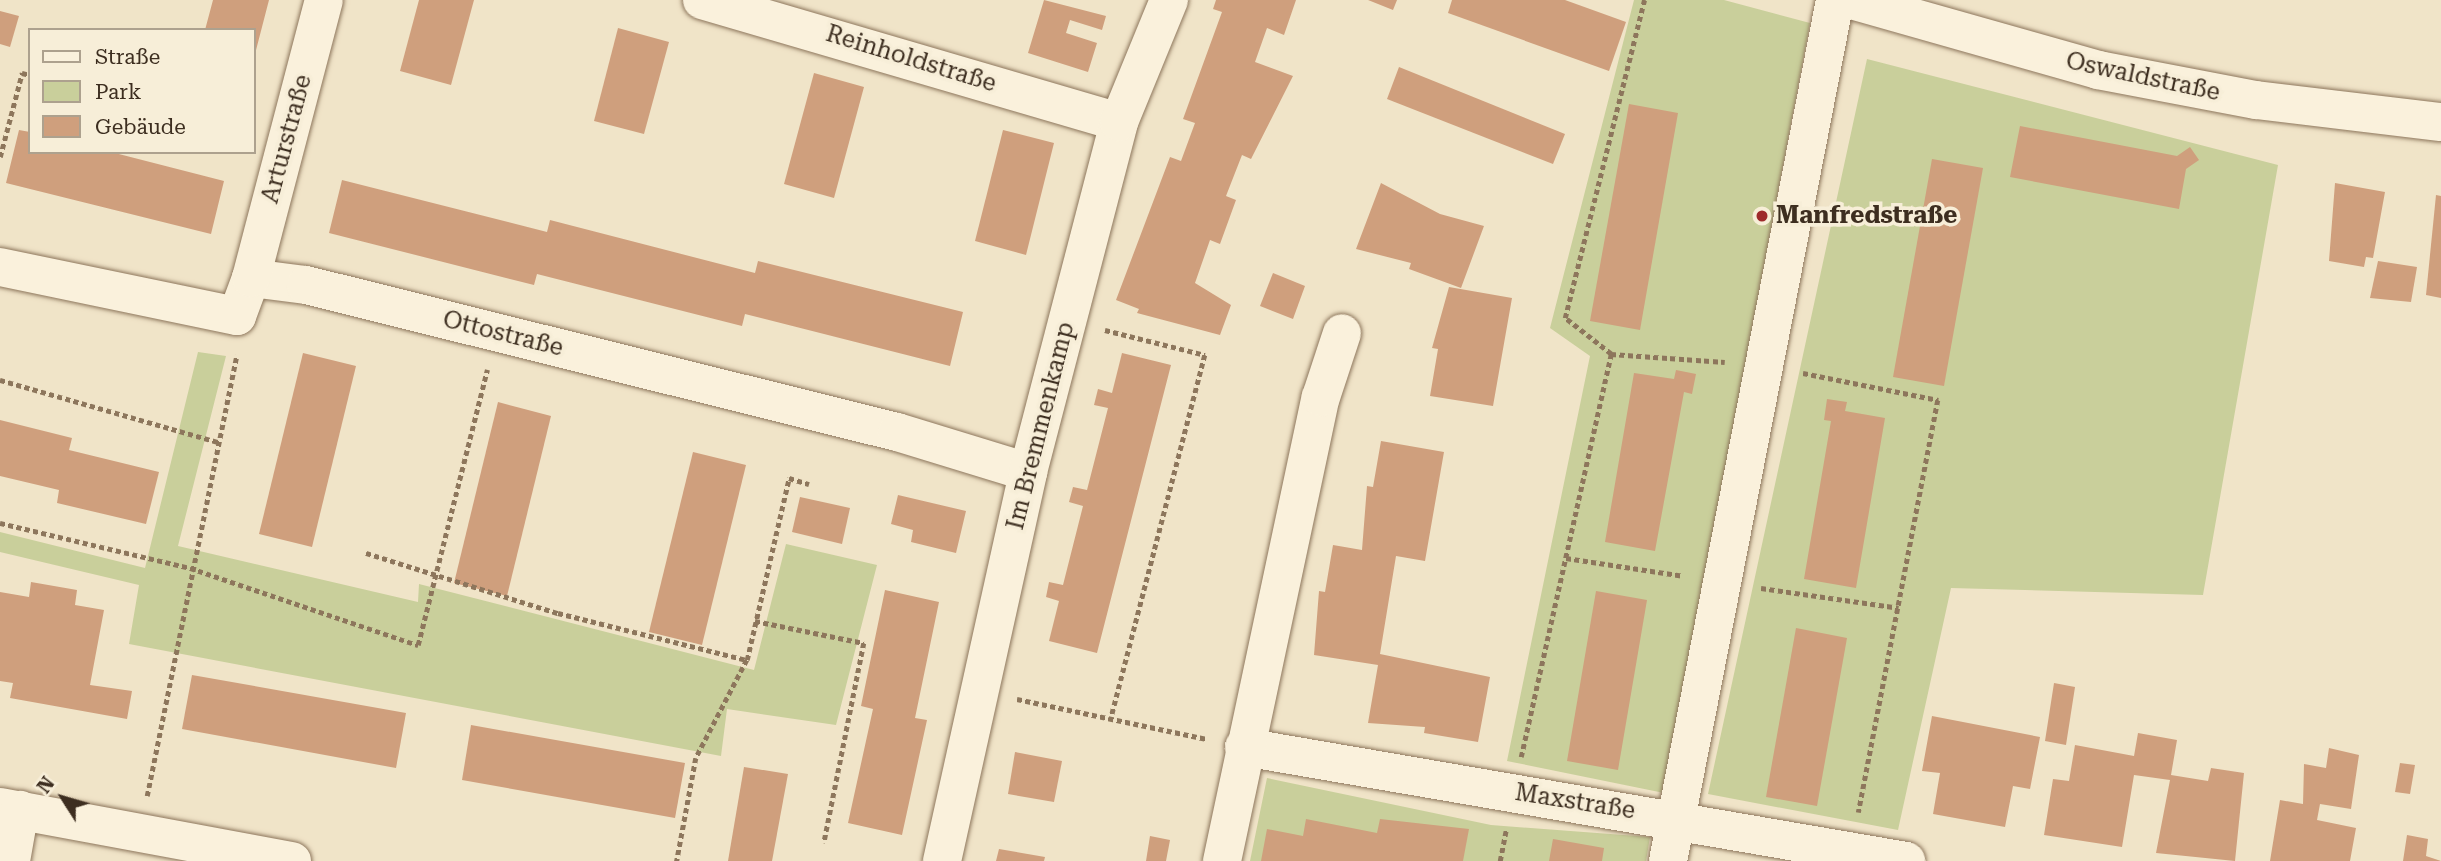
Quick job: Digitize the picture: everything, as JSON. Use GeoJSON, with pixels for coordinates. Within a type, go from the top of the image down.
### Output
{"type":"FeatureCollection","features":[{"type":"Feature","properties":{"kind":"street","name":"Arturstraße"},"geometry":{"type":"LineString","coordinates":[[251,278],[324,0]]}},
{"type":"Feature","properties":{"kind":"street","name":"Reinholdstraße"},"geometry":{"type":"LineString","coordinates":[[702,0],[1119,122]]}},
{"type":"Feature","properties":{"kind":"street","name":"Im Bremmenkamp"},"geometry":{"type":"LineString","coordinates":[[942,861],[1028,472],[1119,122],[1169,0]]}},
{"type":"Feature","properties":{"kind":"street"},"geometry":{"type":"LineString","coordinates":[[1668,861],[1835,0]]}},
{"type":"Feature","properties":{"kind":"street","name":"Oswaldstraße"},"geometry":{"type":"LineString","coordinates":[[1852,0],[2098,70],[2256,100],[2441,122]]}},
{"type":"Feature","properties":{"kind":"street"},"geometry":{"type":"LineString","coordinates":[[0,267],[237,316],[251,278]]}},
{"type":"Feature","properties":{"kind":"street","name":"Ottostraße"},"geometry":{"type":"LineString","coordinates":[[251,278],[306,285],[897,432],[1028,472]]}},
{"type":"Feature","properties":{"kind":"street"},"geometry":{"type":"LineString","coordinates":[[1222,861],[1244,747],[1321,397],[1342,333]]}},
{"type":"Feature","properties":{"kind":"street","name":"Maxstraße"},"geometry":{"type":"LineString","coordinates":[[1244,747],[1675,818],[1906,861]]}},
{"type":"Feature","properties":{"kind":"street"},"geometry":{"type":"LineString","coordinates":[[11,861],[10,808],[292,861]]}},
{"type":"Feature","properties":{"kind":"path"},"geometry":{"type":"LineString","coordinates":[[1644,0],[1565,318],[1611,354],[1764,365],[1938,400],[1851,851]]}},
{"type":"Feature","properties":{"kind":"path"},"geometry":{"type":"LineString","coordinates":[[0,157],[22,73],[28,74]]}},
{"type":"Feature","properties":{"kind":"path"},"geometry":{"type":"LineString","coordinates":[[140,833],[190,568],[240,342],[237,316]]}},
{"type":"Feature","properties":{"kind":"path"},"geometry":{"type":"LineString","coordinates":[[1067,320],[1205,355],[1111,719]]}},
{"type":"Feature","properties":{"kind":"path"},"geometry":{"type":"LineString","coordinates":[[0,523],[190,568],[418,645],[496,332]]}},
{"type":"Feature","properties":{"kind":"path"},"geometry":{"type":"LineString","coordinates":[[1500,861],[1513,791],[1611,354]]}},
{"type":"Feature","properties":{"kind":"path"},"geometry":{"type":"LineString","coordinates":[[0,380],[218,442]]}},
{"type":"Feature","properties":{"kind":"path"},"geometry":{"type":"LineString","coordinates":[[677,861],[696,758],[747,660],[789,478],[809,484]]}},
{"type":"Feature","properties":{"kind":"path"},"geometry":{"type":"LineString","coordinates":[[366,554],[747,660]]}},
{"type":"Feature","properties":{"kind":"path"},"geometry":{"type":"LineString","coordinates":[[755,621],[864,643],[824,844]]}},
{"type":"Feature","properties":{"kind":"path"},"geometry":{"type":"LineString","coordinates":[[979,691],[1244,747]]}},
{"type":"Feature","properties":{"kind":"green space"},"geometry":{"type":"Polygon","coordinates":[[[1634,0],[1724,0],[1810,23],[1664,793],[1507,761],[1590,356],[1550,328],[1634,0]]]}},
{"type":"Feature","properties":{"kind":"green space"},"geometry":{"type":"Polygon","coordinates":[[[1867,59],[2278,165],[2203,595],[1951,588],[1898,830],[1708,794],[1867,59]]]}},
{"type":"Feature","properties":{"kind":"green space"},"geometry":{"type":"Polygon","coordinates":[[[198,352],[226,356],[178,546],[418,602],[419,584],[754,670],[786,544],[877,565],[836,725],[727,709],[721,756],[129,644],[139,585],[0,552],[0,532],[145,568],[198,352]]]}},
{"type":"Feature","properties":{"kind":"green space"},"geometry":{"type":"Polygon","coordinates":[[[1267,778],[1491,825],[1650,837],[1646,861],[1250,861],[1267,778]]]}},
{"type":"Feature","properties":{"kind":"building"},"geometry":{"type":"Polygon","coordinates":[[[213,0],[269,0],[256,50],[256,28],[206,28],[213,0]]]}},
{"type":"Feature","properties":{"kind":"building"},"geometry":{"type":"Polygon","coordinates":[[[419,0],[474,0],[451,85],[400,71],[419,0]]]}},
{"type":"Feature","properties":{"kind":"building"},"geometry":{"type":"Polygon","coordinates":[[[1044,0],[1106,16],[1102,30],[1070,20],[1066,33],[1097,43],[1088,72],[1028,53],[1044,0]]]}},
{"type":"Feature","properties":{"kind":"building"},"geometry":{"type":"Polygon","coordinates":[[[1216,0],[1296,0],[1284,35],[1267,28],[1255,62],[1293,76],[1251,159],[1242,155],[1226,196],[1236,200],[1220,244],[1210,240],[1195,283],[1231,305],[1220,335],[1137,313],[1139,309],[1116,300],[1170,157],[1181,161],[1195,123],[1183,119],[1222,12],[1213,9],[1216,0]]]}},
{"type":"Feature","properties":{"kind":"building"},"geometry":{"type":"Polygon","coordinates":[[[1368,0],[1397,0],[1393,10],[1368,0]]]}},
{"type":"Feature","properties":{"kind":"building"},"geometry":{"type":"Polygon","coordinates":[[[1452,0],[1565,0],[1626,22],[1609,71],[1448,13],[1452,0]]]}},
{"type":"Feature","properties":{"kind":"building"},"geometry":{"type":"Polygon","coordinates":[[[0,11],[19,16],[10,47],[0,44],[0,11]]]}},
{"type":"Feature","properties":{"kind":"building"},"geometry":{"type":"Polygon","coordinates":[[[618,28],[669,42],[644,134],[594,121],[618,28]]]}},
{"type":"Feature","properties":{"kind":"building"},"geometry":{"type":"Polygon","coordinates":[[[1399,67],[1565,134],[1553,164],[1387,99],[1399,67]]]}},
{"type":"Feature","properties":{"kind":"building"},"geometry":{"type":"Polygon","coordinates":[[[814,73],[864,87],[834,198],[784,184],[814,73]]]}},
{"type":"Feature","properties":{"kind":"building"},"geometry":{"type":"Polygon","coordinates":[[[1629,104],[1678,113],[1640,330],[1590,321],[1629,104]]]}},
{"type":"Feature","properties":{"kind":"building"},"geometry":{"type":"Polygon","coordinates":[[[2020,126],[2177,156],[2190,147],[2199,160],[2186,169],[2179,209],[2010,177],[2020,126]]]}},
{"type":"Feature","properties":{"kind":"building"},"geometry":{"type":"Polygon","coordinates":[[[19,130],[28,132],[28,154],[119,154],[224,181],[211,234],[6,183],[19,130]]]}},
{"type":"Feature","properties":{"kind":"building"},"geometry":{"type":"Polygon","coordinates":[[[1003,130],[1054,143],[1026,255],[975,241],[1003,130]]]}},
{"type":"Feature","properties":{"kind":"building"},"geometry":{"type":"Polygon","coordinates":[[[1932,159],[1983,168],[1944,386],[1893,377],[1932,159]]]}},
{"type":"Feature","properties":{"kind":"building"},"geometry":{"type":"Polygon","coordinates":[[[342,180],[547,232],[550,220],[755,273],[758,261],[963,312],[950,366],[745,314],[742,326],[537,274],[534,285],[329,233],[342,180]]]}},
{"type":"Feature","properties":{"kind":"building"},"geometry":{"type":"Polygon","coordinates":[[[1381,183],[1440,214],[1484,226],[1461,288],[1409,269],[1411,263],[1356,249],[1381,183]]]}},
{"type":"Feature","properties":{"kind":"building"},"geometry":{"type":"Polygon","coordinates":[[[2335,183],[2385,192],[2373,258],[2366,257],[2364,267],[2329,261],[2335,183]]]}},
{"type":"Feature","properties":{"kind":"building"},"geometry":{"type":"Polygon","coordinates":[[[2436,195],[2441,196],[2441,298],[2426,295],[2436,195]]]}},
{"type":"Feature","properties":{"kind":"building"},"geometry":{"type":"Polygon","coordinates":[[[2378,261],[2417,267],[2411,302],[2370,298],[2378,261]]]}},
{"type":"Feature","properties":{"kind":"building"},"geometry":{"type":"Polygon","coordinates":[[[1273,273],[1305,286],[1293,319],[1260,306],[1273,273]]]}},
{"type":"Feature","properties":{"kind":"building"},"geometry":{"type":"Polygon","coordinates":[[[1449,287],[1512,298],[1493,406],[1430,396],[1438,349],[1432,348],[1449,287]]]}},
{"type":"Feature","properties":{"kind":"building"},"geometry":{"type":"Polygon","coordinates":[[[303,353],[356,366],[312,547],[259,534],[303,353]]]}},
{"type":"Feature","properties":{"kind":"building"},"geometry":{"type":"Polygon","coordinates":[[[1122,353],[1171,365],[1097,653],[1049,641],[1059,601],[1046,597],[1049,582],[1063,585],[1083,506],[1069,502],[1073,487],[1087,490],[1108,408],[1094,405],[1098,389],[1112,393],[1122,353]]]}},
{"type":"Feature","properties":{"kind":"building"},"geometry":{"type":"Polygon","coordinates":[[[1676,370],[1696,374],[1692,394],[1684,392],[1655,551],[1605,542],[1634,373],[1674,379],[1676,370]]]}},
{"type":"Feature","properties":{"kind":"building"},"geometry":{"type":"Polygon","coordinates":[[[1827,399],[1847,402],[1845,411],[1885,418],[1856,588],[1804,579],[1831,421],[1824,420],[1827,399]]]}},
{"type":"Feature","properties":{"kind":"building"},"geometry":{"type":"Polygon","coordinates":[[[498,402],[551,416],[507,596],[454,583],[498,402]]]}},
{"type":"Feature","properties":{"kind":"building"},"geometry":{"type":"Polygon","coordinates":[[[0,420],[72,438],[69,450],[159,472],[146,524],[57,503],[59,490],[0,476],[0,420]]]}},
{"type":"Feature","properties":{"kind":"building"},"geometry":{"type":"Polygon","coordinates":[[[1381,441],[1444,452],[1425,561],[1396,556],[1380,654],[1490,677],[1478,742],[1424,733],[1425,727],[1368,723],[1378,665],[1314,655],[1319,591],[1325,592],[1333,545],[1362,550],[1367,486],[1373,487],[1381,441]]]}},
{"type":"Feature","properties":{"kind":"building"},"geometry":{"type":"Polygon","coordinates":[[[693,452],[746,465],[702,645],[649,632],[693,452]]]}},
{"type":"Feature","properties":{"kind":"building"},"geometry":{"type":"Polygon","coordinates":[[[898,495],[966,511],[956,553],[911,542],[913,530],[891,524],[898,495]]]}},
{"type":"Feature","properties":{"kind":"building"},"geometry":{"type":"Polygon","coordinates":[[[800,497],[850,508],[842,544],[792,532],[800,497]]]}},
{"type":"Feature","properties":{"kind":"building"},"geometry":{"type":"Polygon","coordinates":[[[31,582],[77,590],[75,605],[104,610],[90,685],[132,691],[127,719],[10,698],[13,683],[0,681],[0,592],[29,597],[31,582]]]}},
{"type":"Feature","properties":{"kind":"building"},"geometry":{"type":"Polygon","coordinates":[[[885,590],[939,602],[915,718],[927,720],[902,835],[848,823],[873,709],[861,706],[885,590]]]}},
{"type":"Feature","properties":{"kind":"building"},"geometry":{"type":"Polygon","coordinates":[[[1596,591],[1647,600],[1618,770],[1567,761],[1596,591]]]}},
{"type":"Feature","properties":{"kind":"building"},"geometry":{"type":"Polygon","coordinates":[[[1796,628],[1847,638],[1817,806],[1766,797],[1796,628]]]}},
{"type":"Feature","properties":{"kind":"building"},"geometry":{"type":"Polygon","coordinates":[[[192,675],[406,713],[396,768],[182,729],[192,675]]]}},
{"type":"Feature","properties":{"kind":"building"},"geometry":{"type":"Polygon","coordinates":[[[2054,683],[2075,687],[2066,745],[2045,741],[2054,683]]]}},
{"type":"Feature","properties":{"kind":"building"},"geometry":{"type":"Polygon","coordinates":[[[1932,716],[2040,737],[2030,789],[2013,786],[2005,827],[1933,814],[1940,773],[1922,771],[1932,716]]]}},
{"type":"Feature","properties":{"kind":"building"},"geometry":{"type":"Polygon","coordinates":[[[471,725],[685,763],[675,818],[462,780],[471,725]]]}},
{"type":"Feature","properties":{"kind":"building"},"geometry":{"type":"Polygon","coordinates":[[[2138,733],[2177,740],[2171,775],[2208,781],[2211,768],[2244,773],[2235,861],[2156,853],[2170,780],[2134,775],[2122,847],[2044,835],[2053,779],[2069,781],[2075,745],[2134,756],[2138,733]]]}},
{"type":"Feature","properties":{"kind":"building"},"geometry":{"type":"Polygon","coordinates":[[[2329,748],[2359,755],[2351,809],[2320,804],[2317,820],[2356,828],[2350,861],[2270,861],[2280,800],[2303,804],[2304,764],[2326,768],[2329,748]]]}},
{"type":"Feature","properties":{"kind":"building"},"geometry":{"type":"Polygon","coordinates":[[[1015,752],[1062,761],[1054,802],[1008,794],[1015,752]]]}},
{"type":"Feature","properties":{"kind":"building"},"geometry":{"type":"Polygon","coordinates":[[[2400,763],[2415,765],[2410,794],[2395,792],[2400,763]]]}},
{"type":"Feature","properties":{"kind":"building"},"geometry":{"type":"Polygon","coordinates":[[[744,767],[788,774],[772,861],[728,861],[744,767]]]}},
{"type":"Feature","properties":{"kind":"building"},"geometry":{"type":"Polygon","coordinates":[[[1306,819],[1377,833],[1380,819],[1469,829],[1463,861],[1261,861],[1267,829],[1303,836],[1306,819]]]}},
{"type":"Feature","properties":{"kind":"building"},"geometry":{"type":"Polygon","coordinates":[[[2407,835],[2428,839],[2426,856],[2441,861],[2403,861],[2407,835]]]}},
{"type":"Feature","properties":{"kind":"building"},"geometry":{"type":"Polygon","coordinates":[[[1150,836],[1170,840],[1166,861],[1146,861],[1150,836]]]}},
{"type":"Feature","properties":{"kind":"building"},"geometry":{"type":"Polygon","coordinates":[[[1553,839],[1604,848],[1602,861],[1549,861],[1553,839]]]}},
{"type":"Feature","properties":{"kind":"building"},"geometry":{"type":"Polygon","coordinates":[[[999,849],[1045,857],[1044,861],[996,861],[999,849]]]}},
{"type":"Feature","properties":{"kind":"place","name":"Manfredstraße"},"geometry":{"type":"Point","coordinates":[1762,216]}}]}
